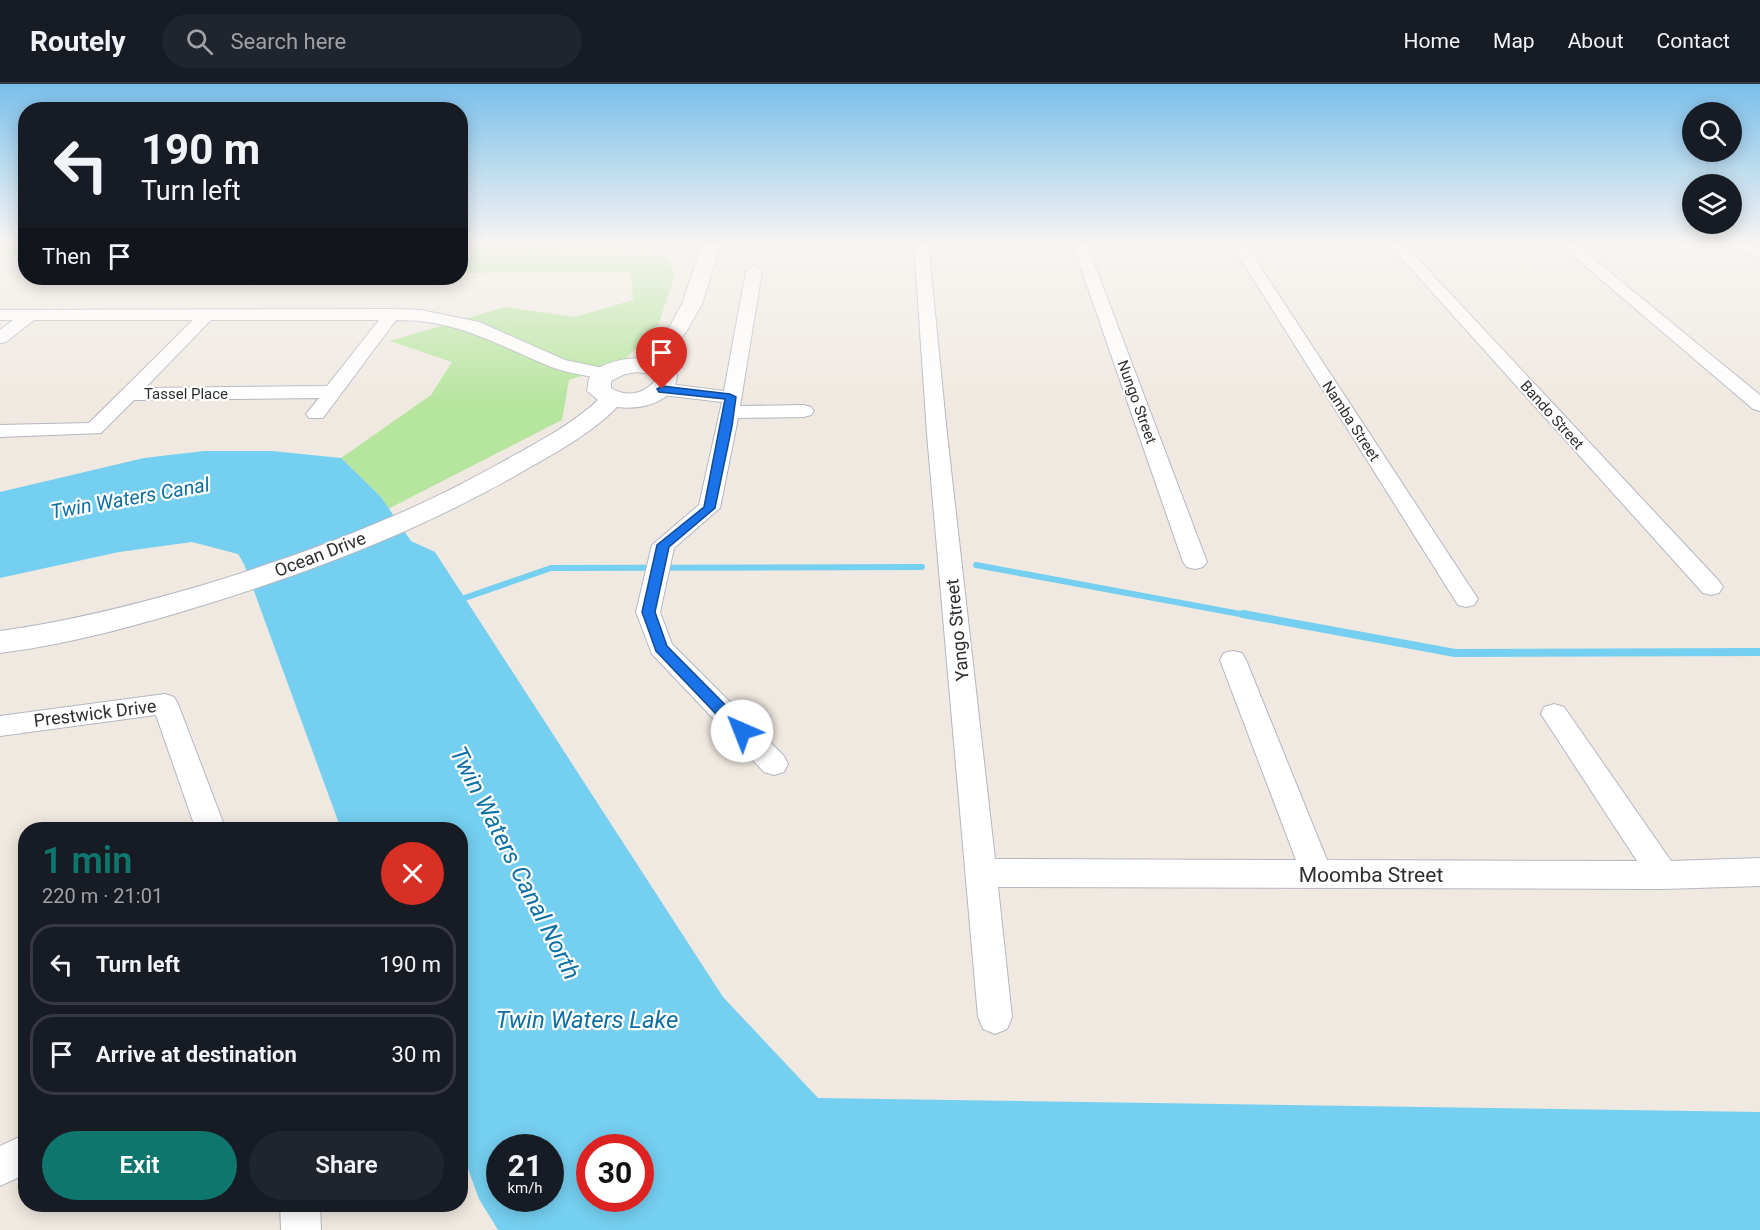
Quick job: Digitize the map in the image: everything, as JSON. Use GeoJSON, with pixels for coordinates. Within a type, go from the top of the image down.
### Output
{"type":"FeatureCollection","features":[{"type":"Feature","properties":{"kind":"street"},"geometry":{"type":"LineString","coordinates":[[648,366],[679,327],[695,295]]}},
{"type":"Feature","properties":{"kind":"street"},"geometry":{"type":"LineString","coordinates":[[750,295],[709,508],[663,545],[648,612],[661,648],[774,765]]}},
{"type":"Feature","properties":{"kind":"street","name":"Yango Street"},"geometry":{"type":"LineString","coordinates":[[925,295],[995,1017]]}},
{"type":"Feature","properties":{"kind":"street","name":"Nungo Street"},"geometry":{"type":"LineString","coordinates":[[1098,295],[1195,562]]}},
{"type":"Feature","properties":{"kind":"street","name":"Namba Street"},"geometry":{"type":"LineString","coordinates":[[1272,295],[1466,599]]}},
{"type":"Feature","properties":{"kind":"street","name":"Bando Street"},"geometry":{"type":"LineString","coordinates":[[1443,295],[1711,587]]}},
{"type":"Feature","properties":{"kind":"street"},"geometry":{"type":"LineString","coordinates":[[1628,295],[1760,405]]}},
{"type":"Feature","properties":{"kind":"street"},"geometry":{"type":"LineString","coordinates":[[316,414],[392,314]]}},
{"type":"Feature","properties":{"kind":"street"},"geometry":{"type":"LineString","coordinates":[[0,315],[421,315],[473,326],[560,364],[606,374]]}},
{"type":"Feature","properties":{"kind":"street"},"geometry":{"type":"LineString","coordinates":[[0,338],[30,315]]}},
{"type":"Feature","properties":{"kind":"street","name":"Tassel Place"},"geometry":{"type":"LineString","coordinates":[[0,431],[94,429],[207,315]]}},
{"type":"Feature","properties":{"kind":"street"},"geometry":{"type":"LineString","coordinates":[[625,366],[648,366],[664,372],[668,378],[667,384],[655,395],[634,401],[612,399],[599,391],[600,379],[606,374],[625,366]]}},
{"type":"Feature","properties":{"kind":"street"},"geometry":{"type":"LineString","coordinates":[[662,389],[730,404],[804,411]]}},
{"type":"Feature","properties":{"kind":"street","name":"Tassel Place"},"geometry":{"type":"LineString","coordinates":[[129,394],[331,392]]}},
{"type":"Feature","properties":{"kind":"street","name":"Ocean Drive"},"geometry":{"type":"LineString","coordinates":[[0,642],[90,626],[219,591],[326,554],[422,514],[520,463],[601,410],[612,399]]}},
{"type":"Feature","properties":{"kind":"street"},"geometry":{"type":"LineString","coordinates":[[1233,660],[1317,875]]}},
{"type":"Feature","properties":{"kind":"street","name":"Prestwick Drive"},"geometry":{"type":"LineString","coordinates":[[0,726],[165,704],[208,822]]}},
{"type":"Feature","properties":{"kind":"street"},"geometry":{"type":"LineString","coordinates":[[1554,714],[1663,875]]}},
{"type":"Feature","properties":{"kind":"street","name":"Moomba Street"},"geometry":{"type":"LineString","coordinates":[[982,873],[1663,875],[1760,872]]}},
{"type":"Feature","properties":{"kind":"street"},"geometry":{"type":"LineString","coordinates":[[0,1167],[18,1157]]}},
{"type":"Feature","properties":{"kind":"street"},"geometry":{"type":"LineString","coordinates":[[300,1212],[301,1230]]}},
{"type":"Feature","properties":{"kind":"green space"},"geometry":{"type":"Polygon","coordinates":[[[633,295],[668,295],[659,323],[622,363],[569,380],[562,420],[388,509],[381,497],[341,458],[431,395],[452,362],[390,341],[505,307],[575,317],[633,300],[633,295]]]}},
{"type":"Feature","properties":{"kind":"water","name":"Twin Waters Lake"},"geometry":{"type":"Polygon","coordinates":[[[204,451],[272,451],[341,458],[381,497],[411,541],[435,552],[723,997],[818,1098],[1760,1112],[1760,1230],[498,1230],[487,1212],[564,1212],[564,1134],[486,1134],[486,1210],[479,1199],[468,1168],[468,822],[338,822],[244,564],[238,554],[192,542],[119,552],[0,578],[0,492],[144,458],[204,451]]]}},
{"type":"Feature","properties":{"kind":"waterway"},"geometry":{"type":"LineString","coordinates":[[976,565],[1251,616]]}},
{"type":"Feature","properties":{"kind":"waterway"},"geometry":{"type":"LineString","coordinates":[[456,601],[551,568],[922,567]]}},
{"type":"Feature","properties":{"kind":"waterway"},"geometry":{"type":"LineString","coordinates":[[1243,614],[1455,653],[1760,652]]}},
{"type":"Feature","properties":{"kind":"route"},"geometry":{"type":"LineString","coordinates":[[662,389],[730,397],[727,426],[709,508],[663,545],[648,612],[661,648],[742,731]]}},
{"type":"Feature","properties":{"kind":"water label","name":"Twin Waters Canal"},"geometry":{"type":"Point","coordinates":[130,498]}},
{"type":"Feature","properties":{"kind":"water label","name":"Twin Waters Canal North"},"geometry":{"type":"Point","coordinates":[515,863]}}]}
